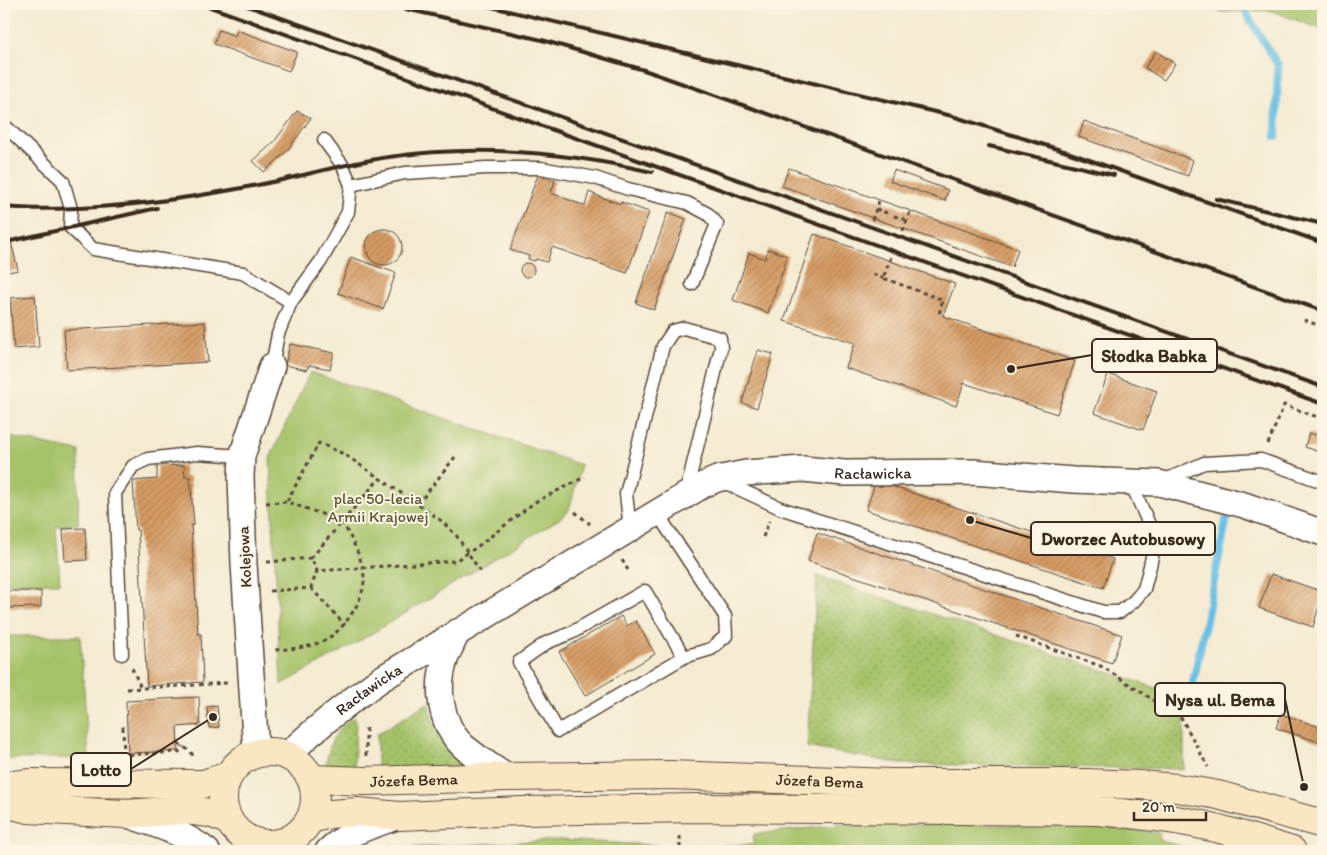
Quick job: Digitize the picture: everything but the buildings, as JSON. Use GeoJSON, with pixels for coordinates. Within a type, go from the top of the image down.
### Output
{"type":"FeatureCollection","features":[{"type":"Feature","properties":{"kind":"main road"},"geometry":{"type":"LineString","coordinates":[[277,752],[287,755],[306,769],[312,779],[316,792],[315,806],[298,836],[280,843],[252,846],[228,820],[224,806],[223,791],[228,776],[235,766],[245,758],[256,753],[277,752]]}},
{"type":"Feature","properties":{"kind":"main road"},"geometry":{"type":"LineString","coordinates":[[4,786],[31,783],[203,784],[228,776]]}},
{"type":"Feature","properties":{"kind":"main road","name":"Józefa Bema"},"geometry":{"type":"LineString","coordinates":[[312,779],[366,781],[507,777],[669,776],[892,783],[1140,785],[1177,788],[1218,795],[1323,824]]}},
{"type":"Feature","properties":{"kind":"main road"},"geometry":{"type":"LineString","coordinates":[[4,803],[28,809],[125,814],[185,810],[210,814],[228,820]]}},
{"type":"Feature","properties":{"kind":"main road","name":"Józefa Bema"},"geometry":{"type":"LineString","coordinates":[[298,836],[330,814],[358,812],[399,816],[522,811],[696,808],[1097,810],[1149,815],[1182,821],[1243,836],[1292,851]]}},
{"type":"Feature","properties":{"kind":"street","name":"Kolejowa"},"geometry":{"type":"LineString","coordinates":[[256,753],[244,564],[241,478],[242,456],[272,366]]}},
{"type":"Feature","properties":{"kind":"street","name":"Racławicka"},"geometry":{"type":"LineString","coordinates":[[287,755],[314,729],[381,679],[630,528],[717,479],[746,473],[803,469],[844,473],[973,472],[1073,480],[1158,483],[1244,504],[1323,533]]}},
{"type":"Feature","properties":{"kind":"street"},"geometry":{"type":"LineString","coordinates":[[458,632],[446,658],[441,681],[442,711],[449,728],[462,745],[507,777]]}},
{"type":"Feature","properties":{"kind":"street"},"geometry":{"type":"LineString","coordinates":[[125,814],[166,828],[196,843],[207,851]]}},
{"type":"Feature","properties":{"kind":"street","name":"Józefa Bema"},"geometry":{"type":"LineString","coordinates":[[328,851],[338,841],[365,828],[399,816]]}},
{"type":"Feature","properties":{"kind":"lane"},"geometry":{"type":"LineString","coordinates":[[4,125],[63,181],[71,209],[70,227],[93,249],[243,273],[291,302]]}},
{"type":"Feature","properties":{"kind":"lane"},"geometry":{"type":"LineString","coordinates":[[272,366],[278,334],[291,302],[320,260],[348,212],[351,185],[343,166],[324,140]]}},
{"type":"Feature","properties":{"kind":"lane"},"geometry":{"type":"LineString","coordinates":[[351,185],[405,173],[486,168],[541,168],[595,178],[628,189],[687,202],[708,214],[717,224],[692,284]]}},
{"type":"Feature","properties":{"kind":"lane"},"geometry":{"type":"LineString","coordinates":[[630,528],[626,494],[663,346],[674,330],[684,328],[720,338],[721,348],[685,496]]}},
{"type":"Feature","properties":{"kind":"lane"},"geometry":{"type":"LineString","coordinates":[[122,654],[116,493],[133,466],[148,459],[197,453],[242,456]]}},
{"type":"Feature","properties":{"kind":"lane"},"geometry":{"type":"LineString","coordinates":[[1158,483],[1204,462],[1261,460],[1323,482]]}},
{"type":"Feature","properties":{"kind":"lane"},"geometry":{"type":"LineString","coordinates":[[717,479],[780,508],[1103,612],[1120,612],[1134,601],[1144,589],[1150,566],[1153,552],[1148,522],[1131,483]]}},
{"type":"Feature","properties":{"kind":"lane"},"geometry":{"type":"LineString","coordinates":[[657,513],[724,616],[726,636],[711,649],[684,657],[558,731],[519,662],[546,643],[571,633],[645,591],[684,657]]}},
{"type":"Feature","properties":{"kind":"path"},"geometry":{"type":"LineString","coordinates":[[872,220],[880,198]]}},
{"type":"Feature","properties":{"kind":"path"},"geometry":{"type":"LineString","coordinates":[[903,231],[911,208]]}},
{"type":"Feature","properties":{"kind":"path"},"geometry":{"type":"LineString","coordinates":[[876,209],[888,213]]}},
{"type":"Feature","properties":{"kind":"path"},"geometry":{"type":"LineString","coordinates":[[894,216],[907,220]]}},
{"type":"Feature","properties":{"kind":"path"},"geometry":{"type":"LineString","coordinates":[[883,278],[891,257]]}},
{"type":"Feature","properties":{"kind":"path"},"geometry":{"type":"LineString","coordinates":[[873,274],[943,300],[939,314]]}},
{"type":"Feature","properties":{"kind":"path"},"geometry":{"type":"LineString","coordinates":[[1304,320],[1323,327]]}},
{"type":"Feature","properties":{"kind":"path"},"geometry":{"type":"LineString","coordinates":[[1261,460],[1284,405],[1323,419]]}},
{"type":"Feature","properties":{"kind":"path"},"geometry":{"type":"LineString","coordinates":[[287,502],[319,443],[344,454],[438,518],[456,535],[482,574]]}},
{"type":"Feature","properties":{"kind":"path"},"geometry":{"type":"LineString","coordinates":[[418,504],[455,457]]}},
{"type":"Feature","properties":{"kind":"path"},"geometry":{"type":"LineString","coordinates":[[317,572],[455,561],[478,548],[535,502],[585,477]]}},
{"type":"Feature","properties":{"kind":"path"},"geometry":{"type":"LineString","coordinates":[[244,564],[311,558],[379,479]]}},
{"type":"Feature","properties":{"kind":"path"},"geometry":{"type":"LineString","coordinates":[[242,504],[287,502],[342,521],[353,542],[362,568],[364,582],[359,602],[345,625],[325,641],[303,648],[250,651]]}},
{"type":"Feature","properties":{"kind":"path"},"geometry":{"type":"LineString","coordinates":[[763,537],[770,518]]}},
{"type":"Feature","properties":{"kind":"path"},"geometry":{"type":"LineString","coordinates":[[311,558],[317,572],[312,588]]}},
{"type":"Feature","properties":{"kind":"path"},"geometry":{"type":"LineString","coordinates":[[312,588],[345,625]]}},
{"type":"Feature","properties":{"kind":"path"},"geometry":{"type":"LineString","coordinates":[[246,592],[312,588]]}},
{"type":"Feature","properties":{"kind":"path"},"geometry":{"type":"LineString","coordinates":[[1016,636],[1103,667],[1182,718],[1209,769]]}},
{"type":"Feature","properties":{"kind":"path"},"geometry":{"type":"LineString","coordinates":[[127,689],[228,683]]}},
{"type":"Feature","properties":{"kind":"path"},"geometry":{"type":"LineString","coordinates":[[366,724],[366,758]]}},
{"type":"Feature","properties":{"kind":"path"},"geometry":{"type":"LineString","coordinates":[[124,755],[123,728],[127,727]]}},
{"type":"Feature","properties":{"kind":"path"},"geometry":{"type":"LineString","coordinates":[[178,743],[191,752]]}},
{"type":"Feature","properties":{"kind":"path"},"geometry":{"type":"LineString","coordinates":[[680,836],[680,851]]}},
{"type":"Feature","properties":{"kind":"path"},"geometry":{"type":"LineString","coordinates":[[580,851],[600,848],[625,851]]}},
{"type":"Feature","properties":{"kind":"path"},"geometry":{"type":"LineString","coordinates":[[1114,851],[1161,848]]}},
{"type":"Feature","properties":{"kind":"green space"},"geometry":{"type":"Polygon","coordinates":[[[1196,4],[1323,4],[1323,30],[1269,10],[1222,12],[1196,4]]]}},
{"type":"Feature","properties":{"kind":"green space","name":"plac 50-lecia Armii Krajowej"},"geometry":{"type":"Polygon","coordinates":[[[310,372],[581,465],[569,510],[559,519],[358,642],[281,685],[270,458],[310,372]]]}},
{"type":"Feature","properties":{"kind":"green space"},"geometry":{"type":"Polygon","coordinates":[[[4,436],[79,451],[78,524],[56,527],[60,583],[4,583],[4,436]]]}},
{"type":"Feature","properties":{"kind":"green space"},"geometry":{"type":"Polygon","coordinates":[[[817,576],[1184,697],[1184,769],[901,764],[807,747],[817,576]]]}},
{"type":"Feature","properties":{"kind":"green space"},"geometry":{"type":"Polygon","coordinates":[[[4,636],[80,636],[89,758],[4,759],[4,636]]]}},
{"type":"Feature","properties":{"kind":"green space"},"geometry":{"type":"Polygon","coordinates":[[[429,702],[437,731],[442,740],[454,756],[469,770],[377,771],[377,734],[429,702]]]}},
{"type":"Feature","properties":{"kind":"green space"},"geometry":{"type":"Polygon","coordinates":[[[354,717],[356,721],[354,771],[326,766],[329,750],[337,732],[354,717]]]}},
{"type":"Feature","properties":{"kind":"green space"},"geometry":{"type":"Polygon","coordinates":[[[839,825],[1085,825],[1159,833],[1160,841],[1203,851],[387,851],[397,848],[559,840],[670,846],[753,845],[754,834],[839,825]]]}},
{"type":"Feature","properties":{"kind":"waterway"},"geometry":{"type":"LineString","coordinates":[[1244,4],[1247,15],[1278,65],[1276,137]]}},
{"type":"Feature","properties":{"kind":"waterway"},"geometry":{"type":"LineString","coordinates":[[1190,698],[1227,517]]}},
{"type":"Feature","properties":{"kind":"railway"},"geometry":{"type":"LineString","coordinates":[[202,4],[1323,404]]}},
{"type":"Feature","properties":{"kind":"railway"},"geometry":{"type":"LineString","coordinates":[[242,4],[1323,387]]}},
{"type":"Feature","properties":{"kind":"railway"},"geometry":{"type":"LineString","coordinates":[[384,4],[542,40],[644,70],[1323,311]]}},
{"type":"Feature","properties":{"kind":"railway"},"geometry":{"type":"LineString","coordinates":[[479,4],[952,116],[1067,152],[1323,243]]}},
{"type":"Feature","properties":{"kind":"railway"},"geometry":{"type":"LineString","coordinates":[[989,146],[1114,175]]}},
{"type":"Feature","properties":{"kind":"railway"},"geometry":{"type":"LineString","coordinates":[[4,207],[39,209],[75,208],[167,200],[259,185],[376,159],[455,151],[521,152],[554,155],[587,159],[652,172]]}},
{"type":"Feature","properties":{"kind":"railway"},"geometry":{"type":"LineString","coordinates":[[1216,199],[1323,224]]}},
{"type":"Feature","properties":{"kind":"railway"},"geometry":{"type":"LineString","coordinates":[[11,241],[157,208]]}},
{"type":"Feature","properties":{"kind":"place","name":"Słodka Babka"},"geometry":{"type":"Point","coordinates":[1011,369]}},
{"type":"Feature","properties":{"kind":"place","name":"Dworzec Autobusowy"},"geometry":{"type":"Point","coordinates":[970,520]}},
{"type":"Feature","properties":{"kind":"place","name":"Lotto"},"geometry":{"type":"Point","coordinates":[213,717]}},
{"type":"Feature","properties":{"kind":"place","name":"Nysa ul. Bema"},"geometry":{"type":"Point","coordinates":[1304,787]}}]}
